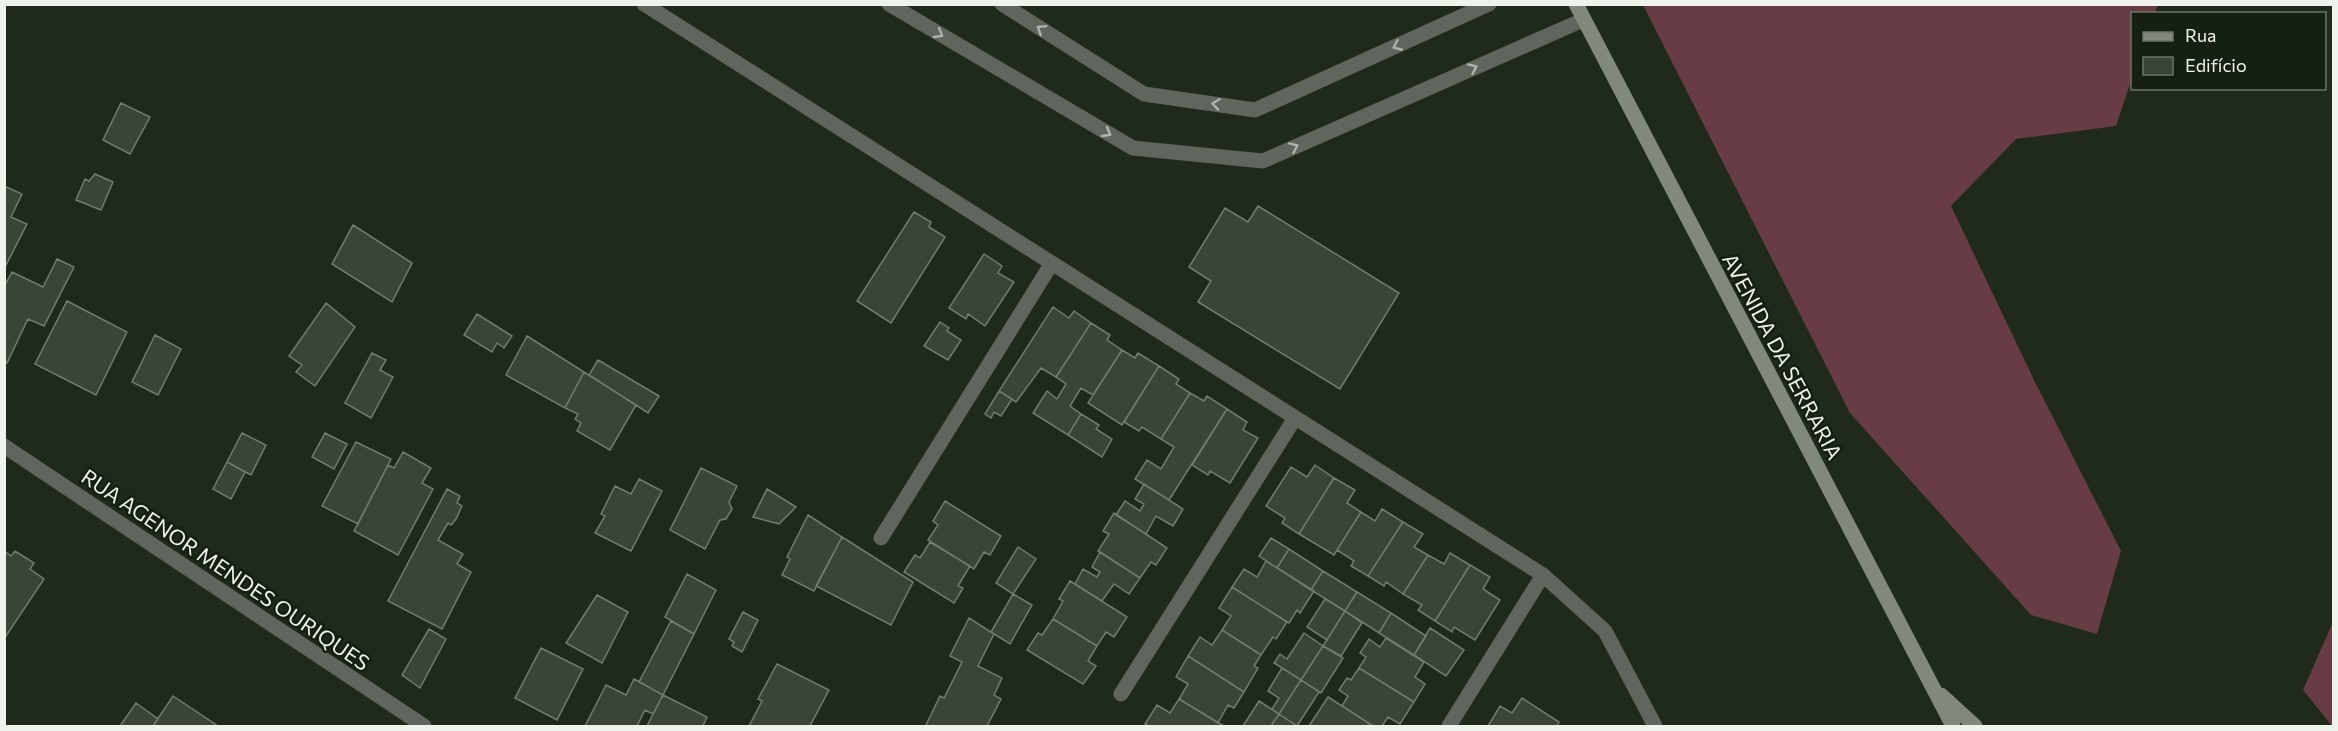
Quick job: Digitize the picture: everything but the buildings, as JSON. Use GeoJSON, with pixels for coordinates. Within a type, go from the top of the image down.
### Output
{"type":"FeatureCollection","features":[{"type":"Feature","properties":{"kind":"main road","name":"AVENIDA DA SERRARIA"},"geometry":{"type":"LineString","coordinates":[[1576,4],[1953,726]]}},
{"type":"Feature","properties":{"kind":"main road"},"geometry":{"type":"LineString","coordinates":[[1933,687],[1975,726]]}},
{"type":"Feature","properties":{"kind":"street"},"geometry":{"type":"LineString","coordinates":[[644,4],[1543,575],[1605,631],[1655,726]]}},
{"type":"Feature","properties":{"kind":"street"},"geometry":{"type":"LineString","coordinates":[[889,4],[1133,148],[1263,161],[1583,20]]}},
{"type":"Feature","properties":{"kind":"street"},"geometry":{"type":"LineString","coordinates":[[1002,4],[1144,94],[1256,110],[1489,4]]}},
{"type":"Feature","properties":{"kind":"street"},"geometry":{"type":"LineString","coordinates":[[881,538],[1052,263]]}},
{"type":"Feature","properties":{"kind":"street"},"geometry":{"type":"LineString","coordinates":[[1121,694],[1295,418]]}},
{"type":"Feature","properties":{"kind":"street","name":"RUA AGENOR MENDES OURIQUES"},"geometry":{"type":"LineString","coordinates":[[4,446],[424,726]]}},
{"type":"Feature","properties":{"kind":"street"},"geometry":{"type":"LineString","coordinates":[[1449,726],[1543,575]]}},
{"type":"Feature","properties":{"kind":"shaded area"},"geometry":{"type":"Polygon","coordinates":[[[1643,5],[2158,5],[2155,12],[2131,12],[2131,81],[2116,126],[2016,139],[1951,206],[2034,380],[2121,551],[2097,634],[2031,615],[1850,413],[1643,5]]]}},
{"type":"Feature","properties":{"kind":"shaded area"},"geometry":{"type":"Polygon","coordinates":[[[2333,622],[2334,726],[2332,726],[2303,690],[2333,622]]]}}]}
